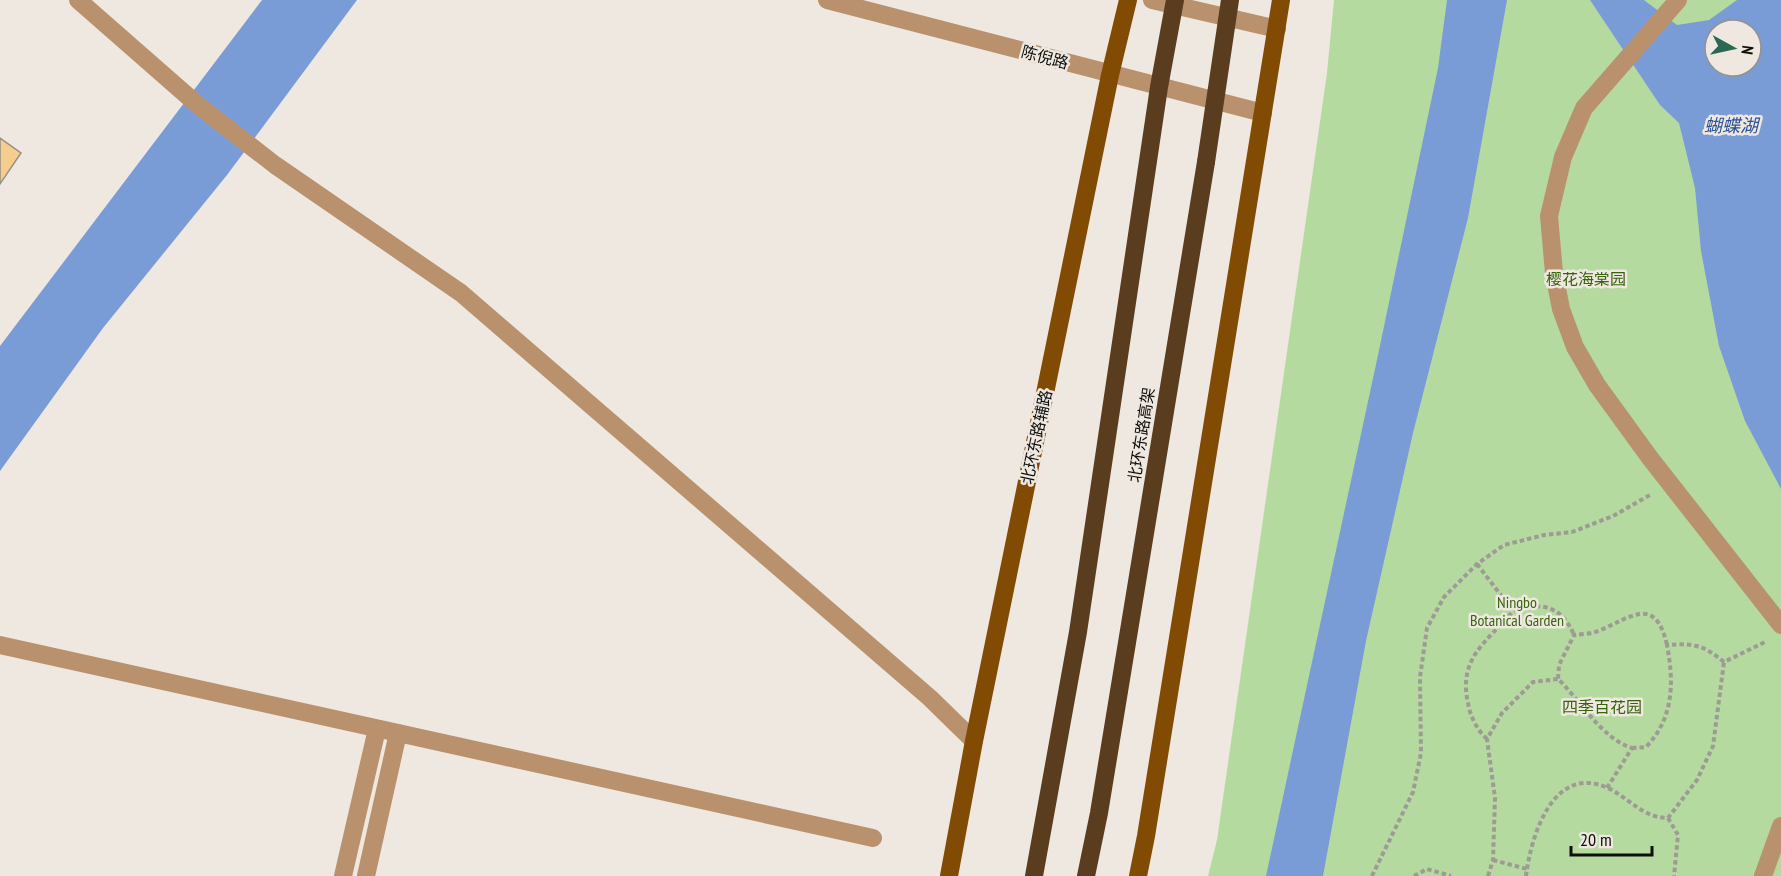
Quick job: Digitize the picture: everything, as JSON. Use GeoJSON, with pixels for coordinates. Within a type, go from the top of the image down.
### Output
{"type":"FeatureCollection","features":[{"type":"Feature","properties":{"kind":"highway","name":"北环东路高架"},"geometry":{"type":"LineString","coordinates":[[1034,876],[1078,632],[1159,87],[1175,0]]}},
{"type":"Feature","properties":{"kind":"highway","name":"北环东路高架"},"geometry":{"type":"LineString","coordinates":[[1086,876],[1109,753],[1230,0]]}},
{"type":"Feature","properties":{"kind":"main road","name":"北环东路辅路"},"geometry":{"type":"LineString","coordinates":[[950,876],[974,741],[1110,75],[1128,0]]}},
{"type":"Feature","properties":{"kind":"main road"},"geometry":{"type":"LineString","coordinates":[[1138,876],[1281,0]]}},
{"type":"Feature","properties":{"kind":"street"},"geometry":{"type":"LineString","coordinates":[[78,0],[199,106],[275,165],[462,293],[930,698],[974,741]]}},
{"type":"Feature","properties":{"kind":"street","name":"陈倪路"},"geometry":{"type":"LineString","coordinates":[[827,0],[1263,113]]}},
{"type":"Feature","properties":{"kind":"street"},"geometry":{"type":"LineString","coordinates":[[1152,0],[1276,29]]}},
{"type":"Feature","properties":{"kind":"street"},"geometry":{"type":"LineString","coordinates":[[1675,4],[1584,108],[1563,157],[1549,216],[1554,273],[1560,309],[1575,347],[1597,385],[1650,458],[1672,483],[1776,632]]}},
{"type":"Feature","properties":{"kind":"street"},"geometry":{"type":"LineString","coordinates":[[0,645],[873,838]]}},
{"type":"Feature","properties":{"kind":"street"},"geometry":{"type":"LineString","coordinates":[[344,876],[377,729]]}},
{"type":"Feature","properties":{"kind":"street"},"geometry":{"type":"LineString","coordinates":[[366,876],[398,733]]}},
{"type":"Feature","properties":{"kind":"street"},"geometry":{"type":"LineString","coordinates":[[1763,876],[1781,826]]}},
{"type":"Feature","properties":{"kind":"path"},"geometry":{"type":"LineString","coordinates":[[1372,876],[1413,792],[1421,753],[1420,677],[1427,628],[1444,597],[1477,564],[1504,545],[1544,535],[1572,532],[1613,516],[1672,483]]}},
{"type":"Feature","properties":{"kind":"path"},"geometry":{"type":"LineString","coordinates":[[1477,564],[1513,611]]}},
{"type":"Feature","properties":{"kind":"path"},"geometry":{"type":"LineString","coordinates":[[1488,876],[1492,861],[1495,798],[1487,739],[1470,713],[1464,683],[1468,663],[1513,611],[1528,606],[1544,607],[1560,613],[1574,635]]}},
{"type":"Feature","properties":{"kind":"path"},"geometry":{"type":"LineString","coordinates":[[1637,614],[1649,615],[1659,624],[1667,645],[1672,688],[1662,728],[1646,747],[1632,748],[1621,744],[1598,724],[1558,679],[1559,665],[1574,635],[1597,632],[1617,620],[1637,614]]}},
{"type":"Feature","properties":{"kind":"path"},"geometry":{"type":"LineString","coordinates":[[1724,662],[1776,632]]}},
{"type":"Feature","properties":{"kind":"path"},"geometry":{"type":"LineString","coordinates":[[1667,645],[1704,646],[1724,662]]}},
{"type":"Feature","properties":{"kind":"path"},"geometry":{"type":"LineString","coordinates":[[1668,818],[1697,780],[1713,746],[1722,695],[1724,662]]}},
{"type":"Feature","properties":{"kind":"path"},"geometry":{"type":"LineString","coordinates":[[1487,739],[1502,713],[1533,682],[1558,679]]}},
{"type":"Feature","properties":{"kind":"path"},"geometry":{"type":"LineString","coordinates":[[1607,788],[1632,748]]}},
{"type":"Feature","properties":{"kind":"path"},"geometry":{"type":"LineString","coordinates":[[1527,876],[1536,829],[1547,808],[1565,787],[1586,783],[1607,788],[1646,813],[1668,818],[1678,835],[1674,876]]}},
{"type":"Feature","properties":{"kind":"path"},"geometry":{"type":"LineString","coordinates":[[1492,861],[1527,869]]}},
{"type":"Feature","properties":{"kind":"path"},"geometry":{"type":"LineString","coordinates":[[1414,876],[1427,869],[1451,876]]}},
{"type":"Feature","properties":{"kind":"green space","name":"Ningbo Botanical Garden"},"geometry":{"type":"Polygon","coordinates":[[[1334,0],[1781,0],[1781,876],[1208,876],[1217,840],[1327,73],[1334,0]]]}},
{"type":"Feature","properties":{"kind":"water"},"geometry":{"type":"Polygon","coordinates":[[[262,0],[357,0],[227,175],[103,328],[0,471],[0,346],[262,0]]]}},
{"type":"Feature","properties":{"kind":"water"},"geometry":{"type":"Polygon","coordinates":[[[1447,0],[1507,0],[1468,218],[1413,433],[1366,641],[1323,876],[1266,876],[1438,68],[1447,0]]]}},
{"type":"Feature","properties":{"kind":"water","name":"蝴蝶湖"},"geometry":{"type":"Polygon","coordinates":[[[1590,0],[1644,0],[1677,25],[1703,21],[1703,78],[1763,78],[1763,18],[1712,18],[1737,0],[1781,0],[1781,489],[1745,421],[1719,346],[1701,251],[1695,188],[1679,123],[1660,105],[1590,0]]]}},
{"type":"Feature","properties":{"kind":"building"},"geometry":{"type":"Polygon","coordinates":[[[0,138],[21,153],[0,184],[0,138]]]}},
{"type":"Feature","properties":{"kind":"park label","name":"樱花海棠园"},"geometry":{"type":"Point","coordinates":[1586,279]}},
{"type":"Feature","properties":{"kind":"park label","name":"四季百花园"},"geometry":{"type":"Point","coordinates":[1602,707]}}]}
